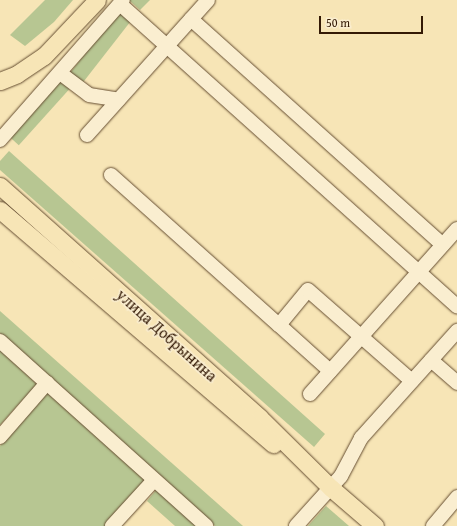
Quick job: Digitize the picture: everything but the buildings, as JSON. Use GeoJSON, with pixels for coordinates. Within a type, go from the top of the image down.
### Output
{"type":"FeatureCollection","features":[{"type":"Feature","properties":{"kind":"main road"},"geometry":{"type":"LineString","coordinates":[[0,81],[17,74],[44,56],[97,0]]}},
{"type":"Feature","properties":{"kind":"main road","name":"улица Добрынина"},"geometry":{"type":"LineString","coordinates":[[0,186],[256,422],[375,526]]}},
{"type":"Feature","properties":{"kind":"main road","name":"улица Добрынина"},"geometry":{"type":"LineString","coordinates":[[0,210],[256,422]]}},
{"type":"Feature","properties":{"kind":"street"},"geometry":{"type":"LineString","coordinates":[[87,135],[208,0]]}},
{"type":"Feature","properties":{"kind":"street"},"geometry":{"type":"LineString","coordinates":[[0,140],[122,2],[167,46],[457,306]]}},
{"type":"Feature","properties":{"kind":"street"},"geometry":{"type":"LineString","coordinates":[[191,19],[443,245]]}},
{"type":"Feature","properties":{"kind":"street"},"geometry":{"type":"LineString","coordinates":[[60,73],[89,96],[119,100]]}},
{"type":"Feature","properties":{"kind":"street"},"geometry":{"type":"LineString","coordinates":[[111,174],[330,371]]}},
{"type":"Feature","properties":{"kind":"street"},"geometry":{"type":"LineString","coordinates":[[310,394],[457,229]]}},
{"type":"Feature","properties":{"kind":"street"},"geometry":{"type":"LineString","coordinates":[[278,325],[308,290],[412,381]]}},
{"type":"Feature","properties":{"kind":"street"},"geometry":{"type":"LineString","coordinates":[[296,526],[331,488],[344,471],[361,438],[457,331]]}},
{"type":"Feature","properties":{"kind":"street"},"geometry":{"type":"LineString","coordinates":[[0,341],[206,526]]}},
{"type":"Feature","properties":{"kind":"street"},"geometry":{"type":"LineString","coordinates":[[431,360],[457,383]]}},
{"type":"Feature","properties":{"kind":"street"},"geometry":{"type":"LineString","coordinates":[[0,436],[47,383]]}},
{"type":"Feature","properties":{"kind":"street"},"geometry":{"type":"LineString","coordinates":[[112,526],[154,480]]}},
{"type":"Feature","properties":{"kind":"street"},"geometry":{"type":"LineString","coordinates":[[433,526],[457,497]]}},
{"type":"Feature","properties":{"kind":"green space"},"geometry":{"type":"Polygon","coordinates":[[[45,0],[73,0],[54,22],[25,46],[10,35],[45,0]]]}},
{"type":"Feature","properties":{"kind":"green space"},"geometry":{"type":"Polygon","coordinates":[[[129,0],[150,0],[140,10],[129,0]]]}},
{"type":"Feature","properties":{"kind":"green space"},"geometry":{"type":"Polygon","coordinates":[[[120,9],[133,19],[82,83],[70,74],[120,9]]]}},
{"type":"Feature","properties":{"kind":"green space"},"geometry":{"type":"Polygon","coordinates":[[[60,80],[70,89],[19,145],[9,136],[60,80]]]}},
{"type":"Feature","properties":{"kind":"green space"},"geometry":{"type":"Polygon","coordinates":[[[9,151],[325,434],[314,447],[0,170],[0,161],[9,151]]]}},
{"type":"Feature","properties":{"kind":"green space"},"geometry":{"type":"Polygon","coordinates":[[[0,311],[243,526],[215,526],[0,333],[0,311]]]}},
{"type":"Feature","properties":{"kind":"green space"},"geometry":{"type":"Polygon","coordinates":[[[0,350],[37,384],[0,425],[0,350]]]}},
{"type":"Feature","properties":{"kind":"green space"},"geometry":{"type":"Polygon","coordinates":[[[47,389],[149,480],[106,526],[0,526],[0,446],[47,389]]]}},
{"type":"Feature","properties":{"kind":"green space"},"geometry":{"type":"Polygon","coordinates":[[[157,489],[198,526],[175,526],[147,501],[157,489]]]}},
{"type":"Feature","properties":{"kind":"green space"},"geometry":{"type":"Polygon","coordinates":[[[326,506],[349,526],[308,526],[326,506]]]}}]}
